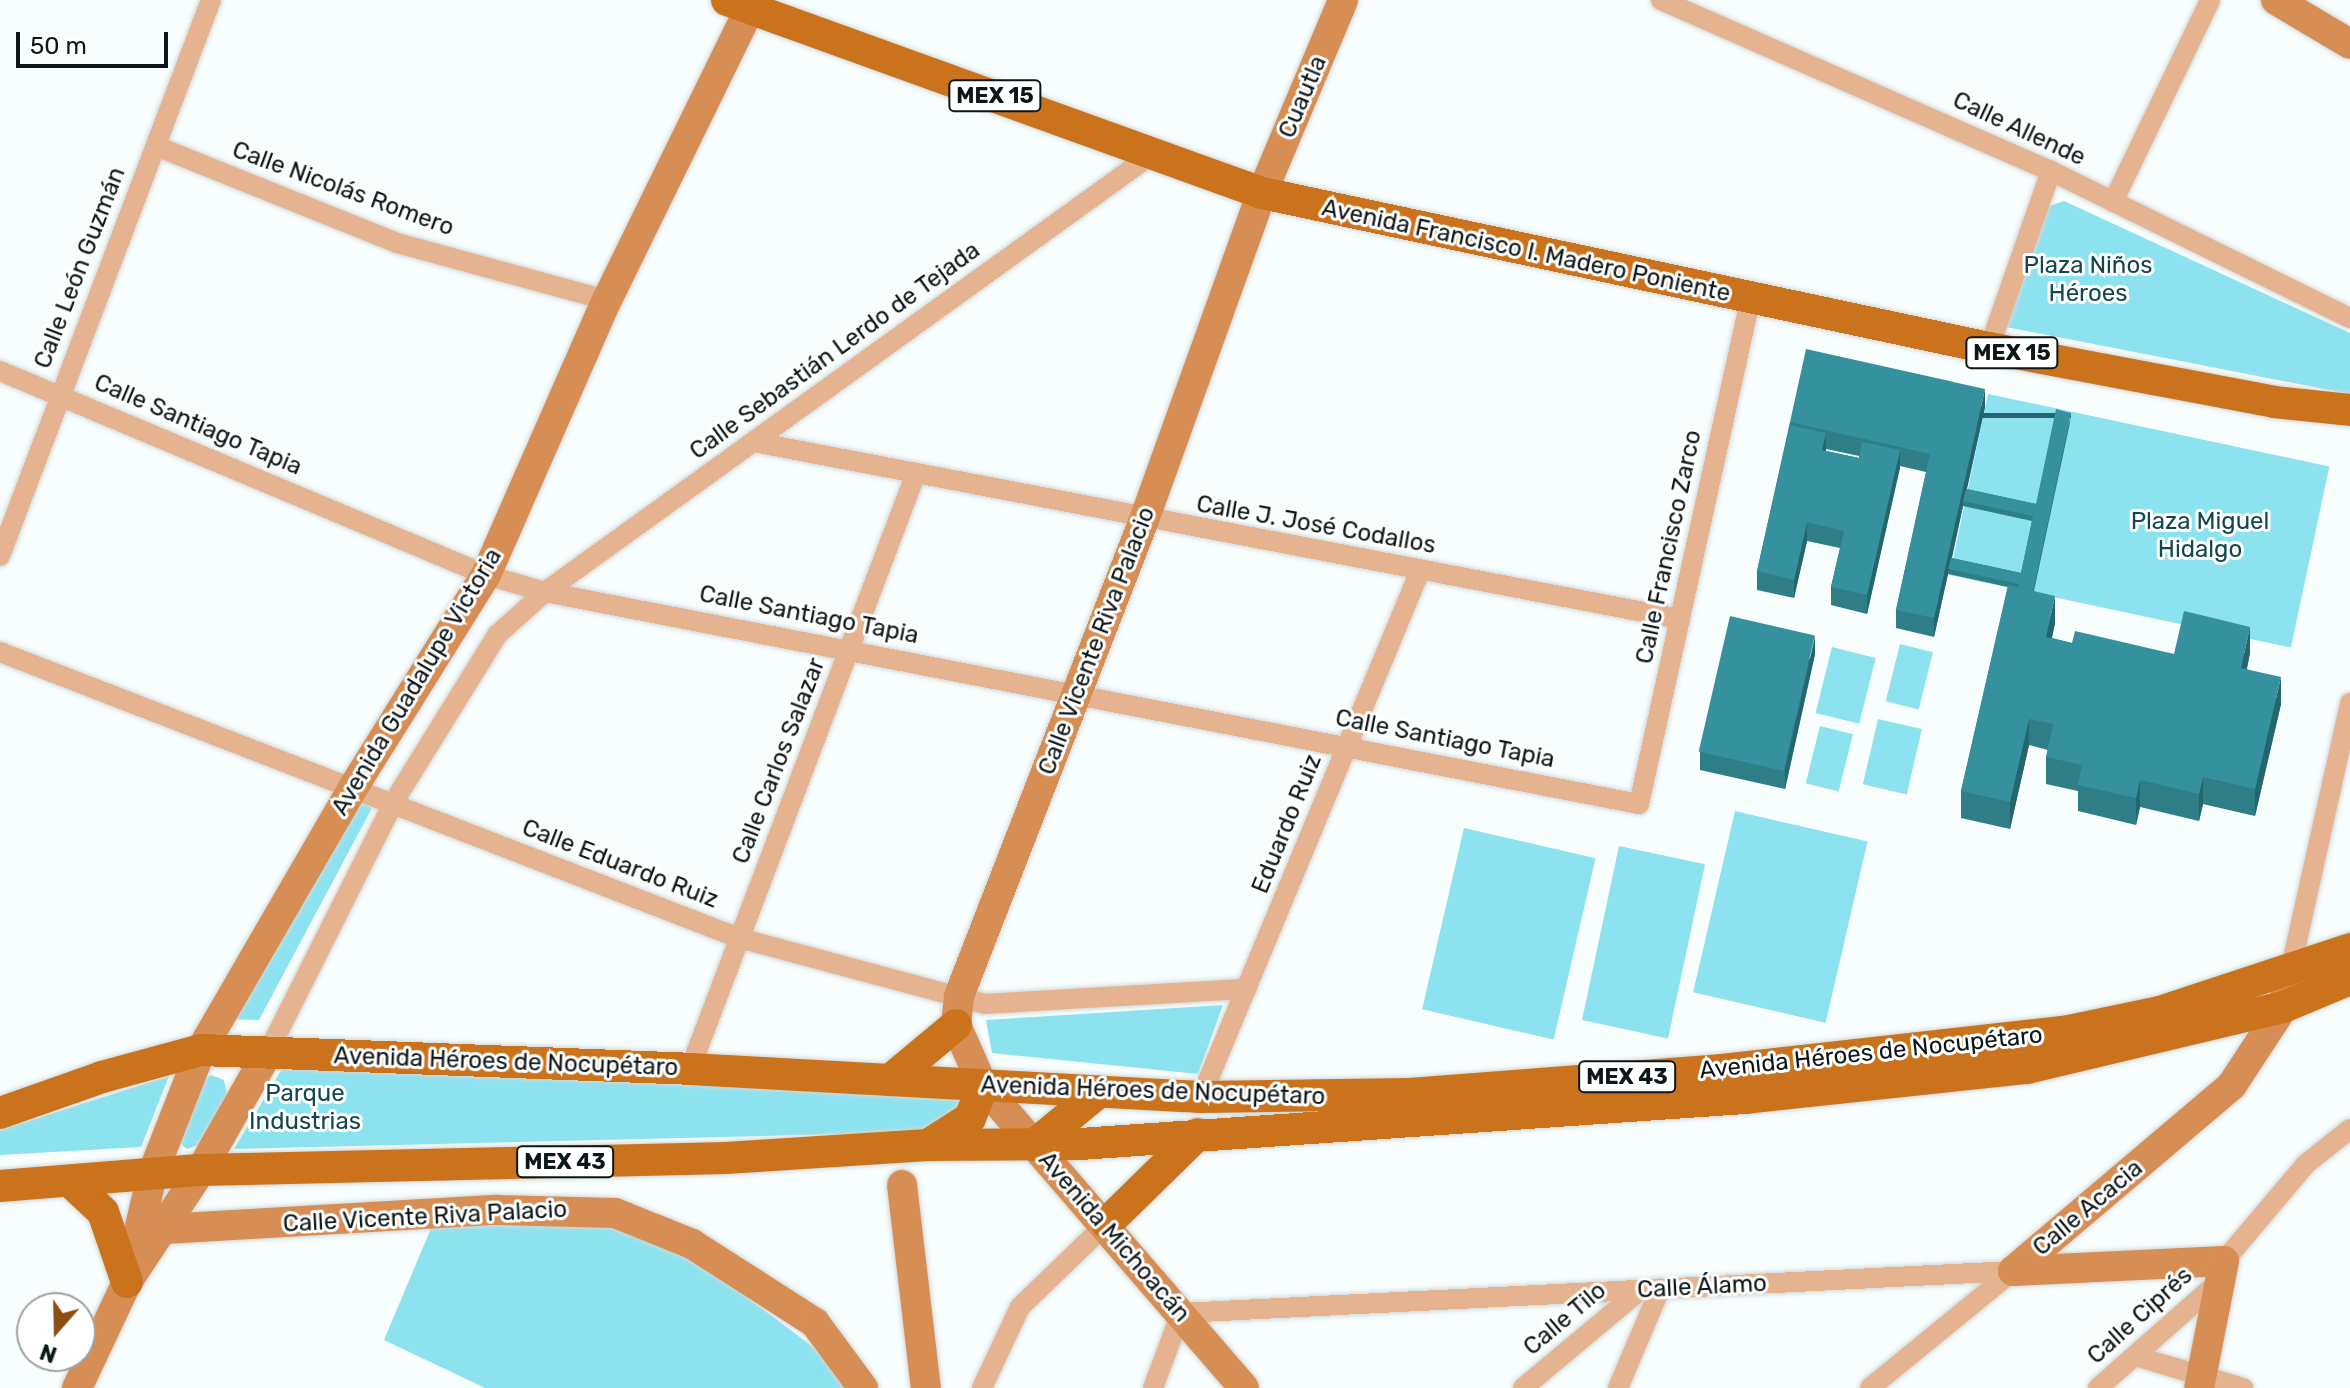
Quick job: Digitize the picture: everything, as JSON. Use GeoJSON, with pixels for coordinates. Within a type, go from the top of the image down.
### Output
{"type":"FeatureCollection","features":[{"type":"Feature","properties":{"kind":"main road","name":"Avenida Francisco I. Madero Poniente"},"geometry":{"type":"LineString","coordinates":[[743,3],[1262,193],[1750,301],[2274,402],[2350,410]]}},
{"type":"Feature","properties":{"kind":"main road","name":"MEX 15"},"geometry":{"type":"LineString","coordinates":[[2274,402],[2350,422]]}},
{"type":"Feature","properties":{"kind":"main road","name":"Avenida Héroes de Nocupétaro"},"geometry":{"type":"LineString","coordinates":[[0,1113],[102,1077],[201,1050],[690,1069],[1201,1097],[1410,1094],[1722,1070],[2069,1031],[2160,1012],[2290,972],[2350,949]]}},
{"type":"Feature","properties":{"kind":"main road","name":"Avenida Héroes de Nocupétaro"},"geometry":{"type":"LineString","coordinates":[[0,1186],[72,1183],[201,1170],[726,1158],[928,1145],[1034,1145],[1745,1098],[2027,1068],[2283,1007],[2350,979]]}},
{"type":"Feature","properties":{"kind":"main road"},"geometry":{"type":"LineString","coordinates":[[890,1080],[958,1011]]}},
{"type":"Feature","properties":{"kind":"main road"},"geometry":{"type":"LineString","coordinates":[[928,1145],[970,1118],[983,1086]]}},
{"type":"Feature","properties":{"kind":"main road"},"geometry":{"type":"LineString","coordinates":[[1034,1145],[1100,1091]]}},
{"type":"Feature","properties":{"kind":"main road"},"geometry":{"type":"LineString","coordinates":[[1107,1223],[1198,1134]]}},
{"type":"Feature","properties":{"kind":"main road"},"geometry":{"type":"LineString","coordinates":[[72,1183],[103,1212],[127,1282]]}},
{"type":"Feature","properties":{"kind":"street","name":"Calle León Guzmán"},"geometry":{"type":"LineString","coordinates":[[0,556],[211,0]]}},
{"type":"Feature","properties":{"kind":"street","name":"Cuautla"},"geometry":{"type":"LineString","coordinates":[[1262,193],[1343,0]]}},
{"type":"Feature","properties":{"kind":"street","name":"Calle Allende"},"geometry":{"type":"LineString","coordinates":[[1661,0],[2051,171],[2350,318]]}},
{"type":"Feature","properties":{"kind":"street"},"geometry":{"type":"LineString","coordinates":[[2113,202],[2210,0]]}},
{"type":"Feature","properties":{"kind":"street"},"geometry":{"type":"LineString","coordinates":[[2276,0],[2350,44]]}},
{"type":"Feature","properties":{"kind":"street","name":"Avenida Guadalupe Victoria"},"geometry":{"type":"LineString","coordinates":[[127,1282],[152,1175],[201,1050],[354,786],[486,575],[743,3]]}},
{"type":"Feature","properties":{"kind":"street","name":"Calle Nicolás Romero"},"geometry":{"type":"LineString","coordinates":[[156,146],[397,243],[607,300]]}},
{"type":"Feature","properties":{"kind":"street","name":"Calle Sebastián Lerdo de Tejada"},"geometry":{"type":"LineString","coordinates":[[545,592],[1155,152]]}},
{"type":"Feature","properties":{"kind":"street"},"geometry":{"type":"LineString","coordinates":[[1989,348],[2051,171]]}},
{"type":"Feature","properties":{"kind":"street","name":"Calle Vicente Riva Palacio"},"geometry":{"type":"LineString","coordinates":[[958,1011],[1144,520],[1262,193]]}},
{"type":"Feature","properties":{"kind":"street","name":"Calle Francisco Zarco"},"geometry":{"type":"LineString","coordinates":[[1639,804],[1750,301]]}},
{"type":"Feature","properties":{"kind":"street","name":"Calle Santiago Tapia"},"geometry":{"type":"LineString","coordinates":[[0,371],[486,575],[545,592],[850,648],[1077,697],[1639,804]]}},
{"type":"Feature","properties":{"kind":"street","name":"Calle J. José Codallos"},"geometry":{"type":"LineString","coordinates":[[754,442],[1144,520],[1680,619]]}},
{"type":"Feature","properties":{"kind":"street","name":"Calle Carlos Salazar"},"geometry":{"type":"LineString","coordinates":[[690,1069],[916,473]]}},
{"type":"Feature","properties":{"kind":"street","name":"Eduardo Ruiz"},"geometry":{"type":"LineString","coordinates":[[1201,1097],[1420,571]]}},
{"type":"Feature","properties":{"kind":"street","name":"Avenida Guadalupe Victoria"},"geometry":{"type":"LineString","coordinates":[[127,1282],[201,1170],[267,1054],[393,803],[497,635],[545,592]]}},
{"type":"Feature","properties":{"kind":"street","name":"Calle Eduardo Ruiz"},"geometry":{"type":"LineString","coordinates":[[0,652],[354,786],[739,938],[958,1011],[985,1004],[1247,989]]}},
{"type":"Feature","properties":{"kind":"street"},"geometry":{"type":"LineString","coordinates":[[2283,1007],[2350,703]]}},
{"type":"Feature","properties":{"kind":"street","name":"Calle Acacia"},"geometry":{"type":"LineString","coordinates":[[1870,1388],[2232,1085],[2283,1007]]}},
{"type":"Feature","properties":{"kind":"street"},"geometry":{"type":"LineString","coordinates":[[958,1011],[983,1086]]}},
{"type":"Feature","properties":{"kind":"street","name":"Avenida Michoacán"},"geometry":{"type":"LineString","coordinates":[[983,1086],[1107,1223],[1244,1388]]}},
{"type":"Feature","properties":{"kind":"street","name":"Calle Ciprés"},"geometry":{"type":"LineString","coordinates":[[2098,1388],[2221,1272],[2306,1164],[2350,1129]]}},
{"type":"Feature","properties":{"kind":"street"},"geometry":{"type":"LineString","coordinates":[[902,1185],[926,1388]]}},
{"type":"Feature","properties":{"kind":"street","name":"Calle Vicente Riva Palacio"},"geometry":{"type":"LineString","coordinates":[[164,1229],[496,1210],[615,1213],[692,1244],[815,1323],[863,1388]]}},
{"type":"Feature","properties":{"kind":"street"},"geometry":{"type":"LineString","coordinates":[[982,1388],[1020,1307],[1107,1223]]}},
{"type":"Feature","properties":{"kind":"street","name":"Calle Álamo"},"geometry":{"type":"LineString","coordinates":[[1181,1313],[2013,1271],[2221,1272]]}},
{"type":"Feature","properties":{"kind":"street"},"geometry":{"type":"LineString","coordinates":[[2201,1382],[2221,1272]]}},
{"type":"Feature","properties":{"kind":"street"},"geometry":{"type":"LineString","coordinates":[[77,1388],[127,1282]]}},
{"type":"Feature","properties":{"kind":"street"},"geometry":{"type":"LineString","coordinates":[[1618,1388],[1650,1289]]}},
{"type":"Feature","properties":{"kind":"street","name":"Calle Tilo"},"geometry":{"type":"LineString","coordinates":[[1523,1388],[1650,1289]]}},
{"type":"Feature","properties":{"kind":"street"},"geometry":{"type":"LineString","coordinates":[[1153,1388],[1181,1313]]}},
{"type":"Feature","properties":{"kind":"street"},"geometry":{"type":"LineString","coordinates":[[2135,1356],[2201,1382],[2243,1388]]}},
{"type":"Feature","properties":{"kind":"green space","name":"Plaza Niños Héroes"},"geometry":{"type":"Polygon","coordinates":[[[2064,201],[2350,333],[2350,394],[2006,327],[2047,207],[2064,201]]]}},
{"type":"Feature","properties":{"kind":"green space","name":"Plaza Miguel Hidalgo"},"geometry":{"type":"Polygon","coordinates":[[[1988,394],[2329,467],[2291,648],[1950,575],[1988,394]]]}},
{"type":"Feature","properties":{"kind":"green space"},"geometry":{"type":"Polygon","coordinates":[[[1900,644],[1933,652],[1919,709],[1886,701],[1900,644]]]}},
{"type":"Feature","properties":{"kind":"green space"},"geometry":{"type":"Polygon","coordinates":[[[1832,647],[1876,658],[1859,724],[1816,713],[1832,647]]]}},
{"type":"Feature","properties":{"kind":"green space"},"geometry":{"type":"Polygon","coordinates":[[[1878,719],[1922,729],[1907,794],[1863,784],[1878,719]]]}},
{"type":"Feature","properties":{"kind":"green space"},"geometry":{"type":"Polygon","coordinates":[[[1820,726],[1853,734],[1839,791],[1806,783],[1820,726]]]}},
{"type":"Feature","properties":{"kind":"green space"},"geometry":{"type":"Polygon","coordinates":[[[361,802],[372,808],[259,1020],[230,1019],[361,802]]]}},
{"type":"Feature","properties":{"kind":"green space"},"geometry":{"type":"Polygon","coordinates":[[[1735,811],[1868,842],[1826,1023],[1693,992],[1735,811]]]}},
{"type":"Feature","properties":{"kind":"green space"},"geometry":{"type":"Polygon","coordinates":[[[1464,828],[1596,858],[1554,1040],[1422,1009],[1464,828]]]}},
{"type":"Feature","properties":{"kind":"green space"},"geometry":{"type":"Polygon","coordinates":[[[1619,846],[1705,864],[1668,1038],[1582,1020],[1619,846]]]}},
{"type":"Feature","properties":{"kind":"green space"},"geometry":{"type":"Polygon","coordinates":[[[1223,1005],[1198,1074],[992,1053],[986,1020],[1223,1005]]]}},
{"type":"Feature","properties":{"kind":"green space","name":"Parque Industrias"},"geometry":{"type":"Polygon","coordinates":[[[283,1067],[970,1092],[973,1102],[925,1132],[234,1149],[283,1067]]]}},
{"type":"Feature","properties":{"kind":"green space"},"geometry":{"type":"Polygon","coordinates":[[[211,1075],[224,1080],[227,1093],[204,1143],[187,1149],[180,1143],[203,1080],[211,1075]]]}},
{"type":"Feature","properties":{"kind":"green space"},"geometry":{"type":"Polygon","coordinates":[[[169,1076],[141,1147],[0,1155],[0,1130],[169,1076]]]}},
{"type":"Feature","properties":{"kind":"green space"},"geometry":{"type":"Polygon","coordinates":[[[611,1218],[674,1242],[813,1347],[847,1388],[485,1388],[384,1340],[435,1219],[611,1218]]]}},
{"type":"Feature","properties":{"kind":"building"},"geometry":{"type":"Polygon","coordinates":[[[1806,349],[1985,389],[1934,618],[1896,610],[1930,454],[1790,422],[1806,349]]]}},
{"type":"Feature","properties":{"kind":"building"},"geometry":{"type":"Polygon","coordinates":[[[2056,409],[2071,413],[2033,591],[2018,588],[2019,584],[1948,569],[1951,558],[2021,573],[2033,516],[1963,501],[1966,489],[2036,504],[2056,409]]]}},
{"type":"Feature","properties":{"kind":"building"},"geometry":{"type":"Polygon","coordinates":[[[1790,425],[1826,433],[1822,450],[1859,458],[1862,442],[1900,450],[1867,595],[1831,587],[1844,531],[1807,522],[1794,580],[1757,571],[1790,425]]]}},
{"type":"Feature","properties":{"kind":"building"},"geometry":{"type":"Polygon","coordinates":[[[2008,585],[2055,596],[2046,637],[2072,643],[2075,631],[2174,654],[2184,611],[2250,627],[2241,668],[2281,677],[2255,789],[2203,777],[2199,794],[2140,780],[2136,798],[2078,785],[2082,765],[2046,757],[2053,724],[2029,719],[2010,802],[1961,791],[2008,585]]]}},
{"type":"Feature","properties":{"kind":"building"},"geometry":{"type":"Polygon","coordinates":[[[1730,616],[1815,636],[1784,771],[1699,751],[1730,616]]]}}]}
